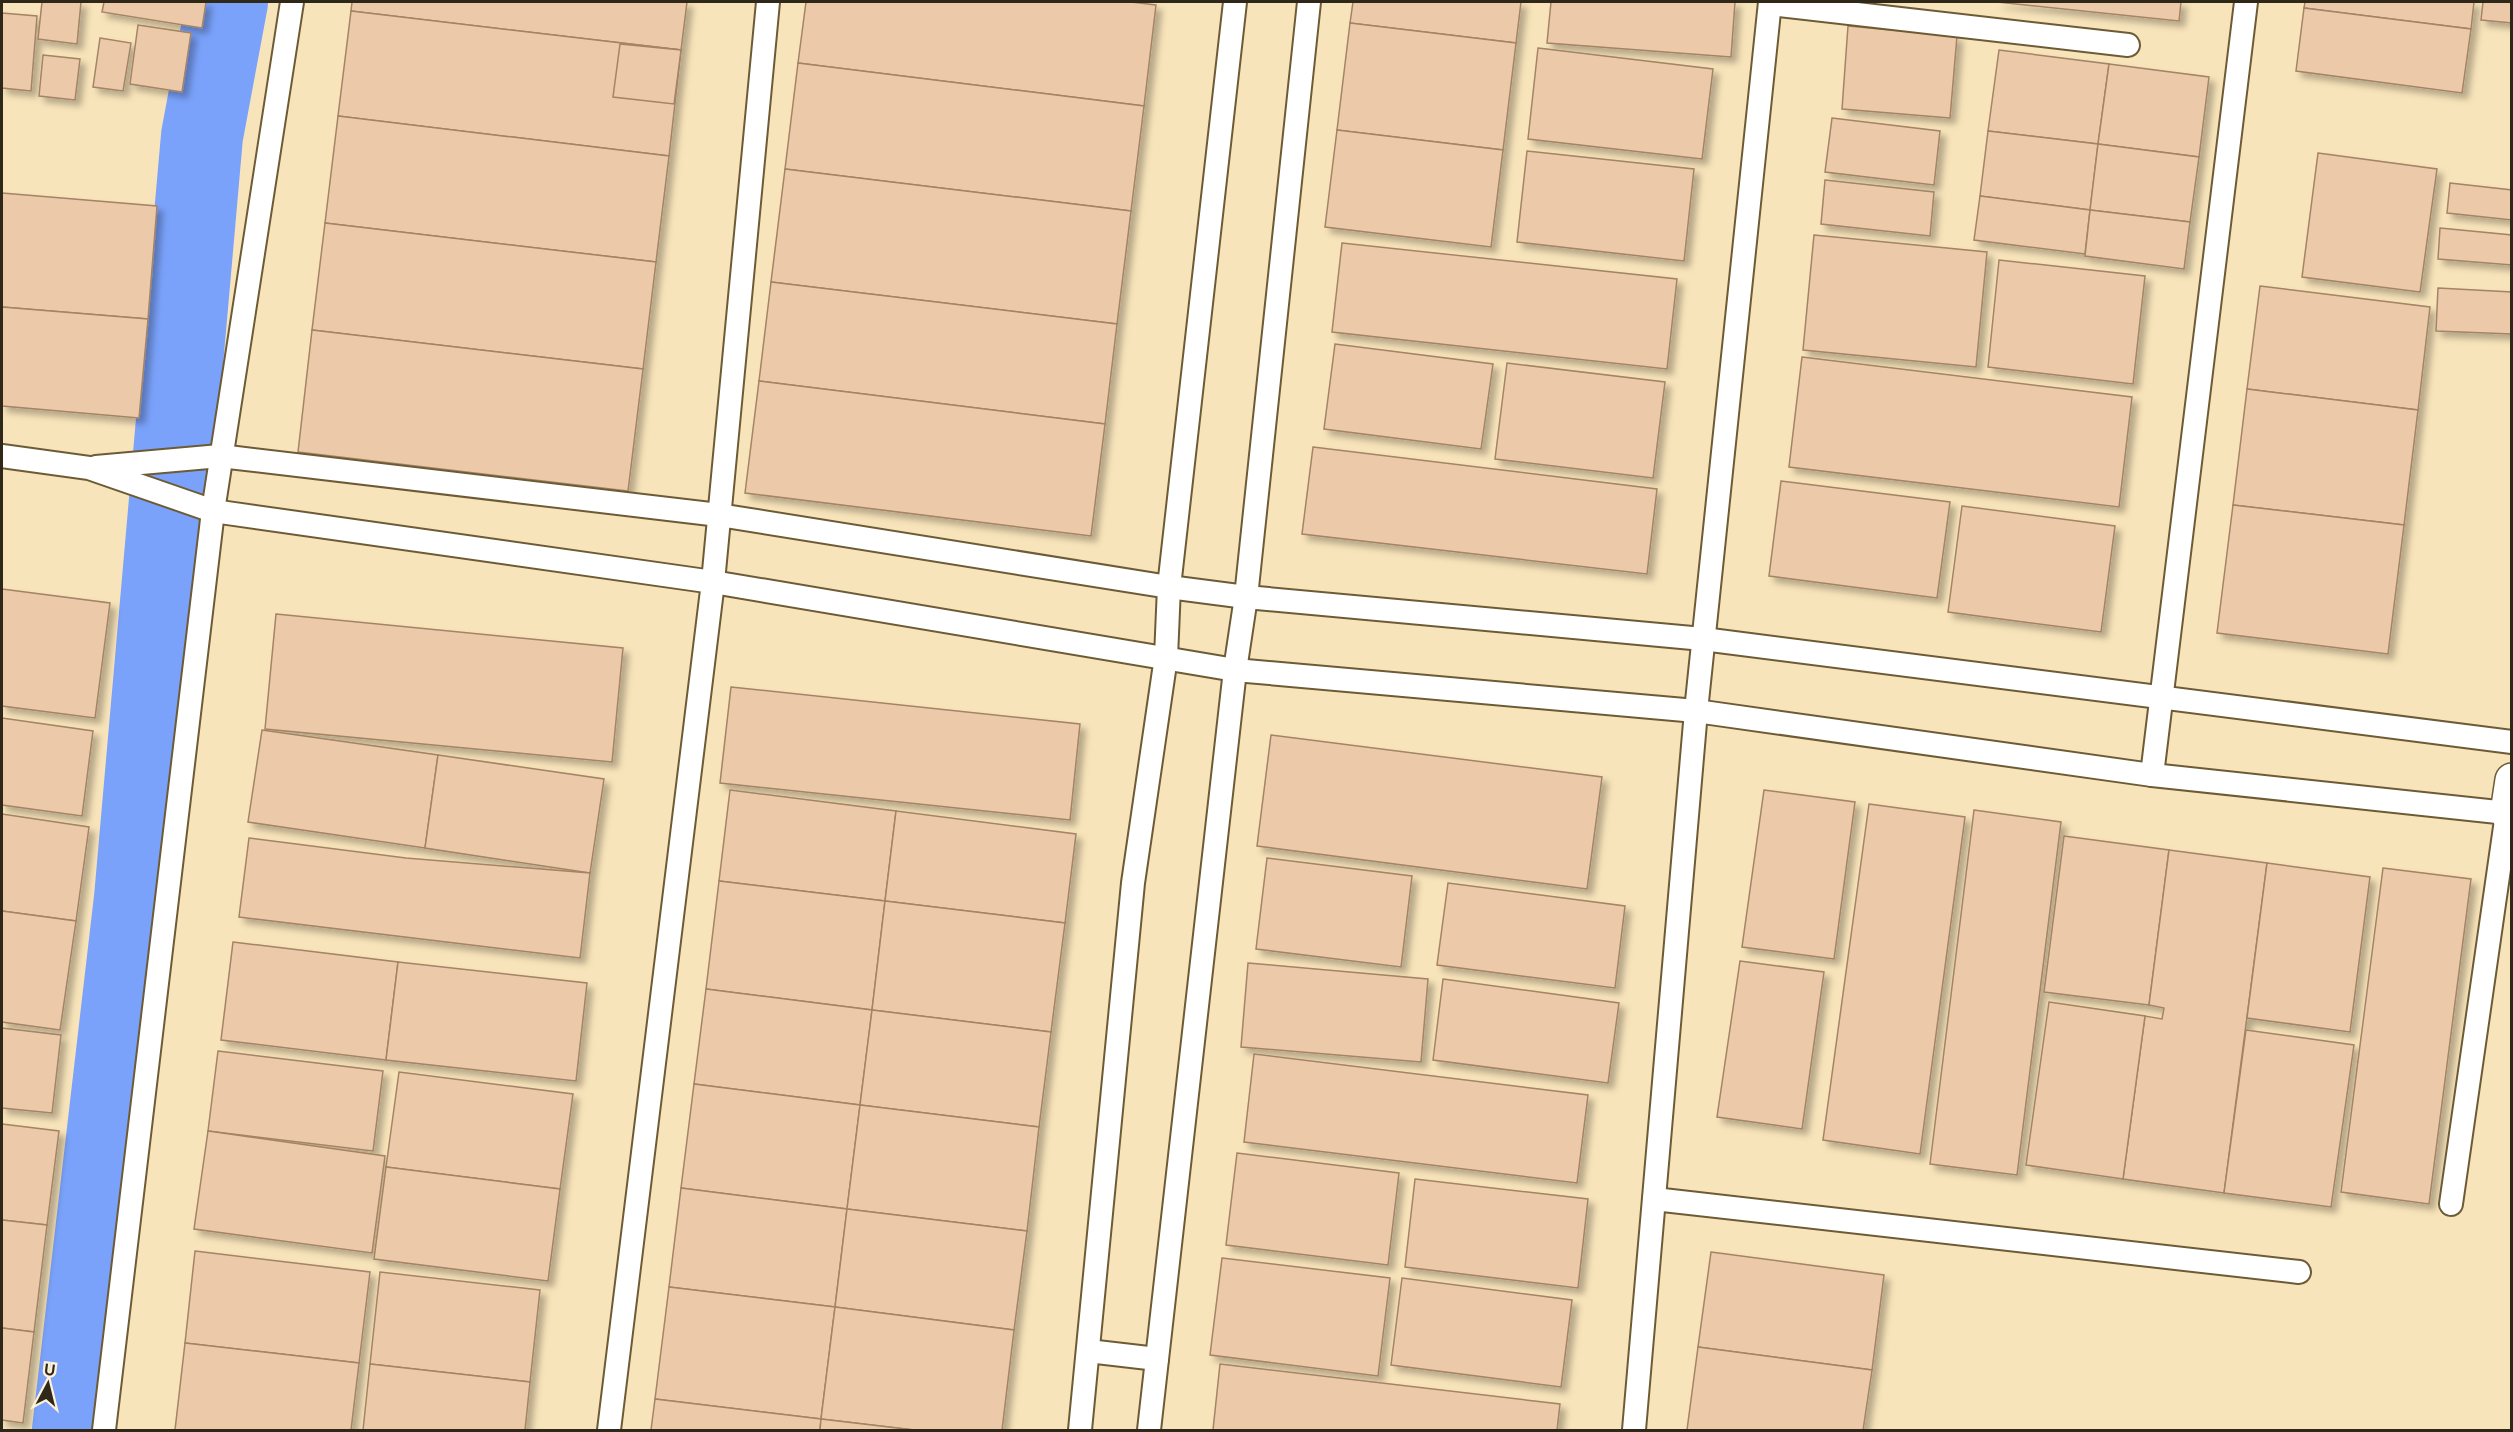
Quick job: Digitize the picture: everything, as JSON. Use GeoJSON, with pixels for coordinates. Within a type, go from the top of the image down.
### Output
{"type":"FeatureCollection","features":[{"type":"Feature","properties":{"kind":"street"},"geometry":{"type":"LineString","coordinates":[[2509,813],[2511,780]]}},
{"type":"Feature","properties":{"kind":"lane"},"geometry":{"type":"LineString","coordinates":[[104,1431],[220,456],[292,2]]}},
{"type":"Feature","properties":{"kind":"lane"},"geometry":{"type":"LineString","coordinates":[[609,1431],[713,582],[768,2]]}},
{"type":"Feature","properties":{"kind":"lane"},"geometry":{"type":"LineString","coordinates":[[1080,1431],[1133,883],[1166,657],[1169,587],[1235,2]]}},
{"type":"Feature","properties":{"kind":"lane"},"geometry":{"type":"LineString","coordinates":[[1149,1431],[1235,670],[1246,597],[1310,2]]}},
{"type":"Feature","properties":{"kind":"lane"},"geometry":{"type":"LineString","coordinates":[[2152,774],[2246,2]]}},
{"type":"Feature","properties":{"kind":"lane"},"geometry":{"type":"LineString","coordinates":[[1634,1431],[1695,711],[1770,3],[2128,45]]}},
{"type":"Feature","properties":{"kind":"lane"},"geometry":{"type":"LineString","coordinates":[[2,456],[88,468],[213,511],[713,582],[1235,670],[1695,711],[2152,774],[2509,813],[2451,1204]]}},
{"type":"Feature","properties":{"kind":"lane"},"geometry":{"type":"LineString","coordinates":[[88,468],[220,456],[719,515],[1169,587],[1246,597],[1703,639],[2511,742]]}},
{"type":"Feature","properties":{"kind":"lane"},"geometry":{"type":"LineString","coordinates":[[1654,1199],[2300,1272]]}},
{"type":"Feature","properties":{"kind":"lane"},"geometry":{"type":"LineString","coordinates":[[1088,1351],[1157,1359]]}},
{"type":"Feature","properties":{"kind":"building"},"geometry":{"type":"Polygon","coordinates":[[[42,2],[81,2],[77,44],[38,39],[42,2]]]}},
{"type":"Feature","properties":{"kind":"building"},"geometry":{"type":"Polygon","coordinates":[[[104,2],[206,2],[202,28],[102,12],[104,2]]]}},
{"type":"Feature","properties":{"kind":"building"},"geometry":{"type":"Polygon","coordinates":[[[352,2],[687,2],[681,50],[351,11],[352,2]]]}},
{"type":"Feature","properties":{"kind":"building"},"geometry":{"type":"Polygon","coordinates":[[[806,2],[1131,2],[1156,5],[1144,106],[798,63],[806,2]]]}},
{"type":"Feature","properties":{"kind":"building"},"geometry":{"type":"Polygon","coordinates":[[[1353,2],[1521,2],[1516,43],[1350,23],[1353,2]]]}},
{"type":"Feature","properties":{"kind":"building"},"geometry":{"type":"Polygon","coordinates":[[[1551,2],[1735,2],[1731,57],[1547,43],[1551,2]]]}},
{"type":"Feature","properties":{"kind":"building"},"geometry":{"type":"Polygon","coordinates":[[[1997,2],[2181,2],[2179,21],[1997,2]]]}},
{"type":"Feature","properties":{"kind":"building"},"geometry":{"type":"Polygon","coordinates":[[[2305,2],[2474,2],[2471,29],[2304,8],[2305,2]]]}},
{"type":"Feature","properties":{"kind":"building"},"geometry":{"type":"Polygon","coordinates":[[[2483,2],[2512,2],[2512,23],[2481,20],[2483,2]]]}},
{"type":"Feature","properties":{"kind":"building"},"geometry":{"type":"Polygon","coordinates":[[[2304,8],[2471,29],[2462,93],[2296,71],[2304,8]]]}},
{"type":"Feature","properties":{"kind":"building"},"geometry":{"type":"Polygon","coordinates":[[[351,11],[681,50],[669,156],[338,116],[351,11]]]}},
{"type":"Feature","properties":{"kind":"building"},"geometry":{"type":"Polygon","coordinates":[[[2,13],[37,16],[31,91],[2,88],[2,13]]]}},
{"type":"Feature","properties":{"kind":"building"},"geometry":{"type":"Polygon","coordinates":[[[1350,23],[1516,43],[1503,150],[1337,130],[1350,23]]]}},
{"type":"Feature","properties":{"kind":"building"},"geometry":{"type":"Polygon","coordinates":[[[138,25],[191,33],[182,92],[130,84],[138,25]]]}},
{"type":"Feature","properties":{"kind":"building"},"geometry":{"type":"Polygon","coordinates":[[[1848,26],[1957,36],[1950,118],[1842,109],[1848,26]]]}},
{"type":"Feature","properties":{"kind":"building"},"geometry":{"type":"Polygon","coordinates":[[[100,38],[131,43],[123,91],[93,87],[100,38]]]}},
{"type":"Feature","properties":{"kind":"building"},"geometry":{"type":"Polygon","coordinates":[[[620,44],[681,50],[674,104],[613,97],[620,44]]]}},
{"type":"Feature","properties":{"kind":"building"},"geometry":{"type":"Polygon","coordinates":[[[1538,48],[1713,69],[1702,159],[1528,139],[1538,48]]]}},
{"type":"Feature","properties":{"kind":"building"},"geometry":{"type":"Polygon","coordinates":[[[1999,50],[2109,64],[2098,144],[1988,131],[1999,50]]]}},
{"type":"Feature","properties":{"kind":"building"},"geometry":{"type":"Polygon","coordinates":[[[43,55],[80,59],[75,100],[39,96],[43,55]]]}},
{"type":"Feature","properties":{"kind":"building"},"geometry":{"type":"Polygon","coordinates":[[[798,63],[1144,106],[1131,211],[785,169],[798,63]]]}},
{"type":"Feature","properties":{"kind":"building"},"geometry":{"type":"Polygon","coordinates":[[[2109,64],[2209,77],[2199,157],[2098,144],[2109,64]]]}},
{"type":"Feature","properties":{"kind":"building"},"geometry":{"type":"Polygon","coordinates":[[[338,116],[669,156],[656,262],[325,223],[338,116]]]}},
{"type":"Feature","properties":{"kind":"building"},"geometry":{"type":"Polygon","coordinates":[[[1832,118],[1940,131],[1934,185],[1825,172],[1832,118]]]}},
{"type":"Feature","properties":{"kind":"building"},"geometry":{"type":"Polygon","coordinates":[[[1337,130],[1503,150],[1491,247],[1325,227],[1337,130]]]}},
{"type":"Feature","properties":{"kind":"building"},"geometry":{"type":"Polygon","coordinates":[[[1988,131],[2098,144],[2090,210],[1980,196],[1988,131]]]}},
{"type":"Feature","properties":{"kind":"building"},"geometry":{"type":"Polygon","coordinates":[[[2098,144],[2199,157],[2190,222],[2090,210],[2098,144]]]}},
{"type":"Feature","properties":{"kind":"building"},"geometry":{"type":"Polygon","coordinates":[[[1527,151],[1694,169],[1684,261],[1517,242],[1527,151]]]}},
{"type":"Feature","properties":{"kind":"building"},"geometry":{"type":"Polygon","coordinates":[[[2318,153],[2437,169],[2420,292],[2302,277],[2318,153]]]}},
{"type":"Feature","properties":{"kind":"building"},"geometry":{"type":"Polygon","coordinates":[[[785,169],[1131,211],[1117,324],[771,282],[785,169]]]}},
{"type":"Feature","properties":{"kind":"building"},"geometry":{"type":"Polygon","coordinates":[[[1825,180],[1934,192],[1930,236],[1821,224],[1825,180]]]}},
{"type":"Feature","properties":{"kind":"building"},"geometry":{"type":"Polygon","coordinates":[[[2450,183],[2512,190],[2512,220],[2447,213],[2450,183]]]}},
{"type":"Feature","properties":{"kind":"building"},"geometry":{"type":"Polygon","coordinates":[[[2,193],[157,206],[148,319],[2,307],[2,193]]]}},
{"type":"Feature","properties":{"kind":"building"},"geometry":{"type":"Polygon","coordinates":[[[1980,196],[2090,210],[2085,254],[1974,240],[1980,196]]]}},
{"type":"Feature","properties":{"kind":"building"},"geometry":{"type":"Polygon","coordinates":[[[2090,210],[2190,222],[2184,269],[2085,256],[2090,210]]]}},
{"type":"Feature","properties":{"kind":"building"},"geometry":{"type":"Polygon","coordinates":[[[325,223],[656,262],[643,369],[312,330],[325,223]]]}},
{"type":"Feature","properties":{"kind":"building"},"geometry":{"type":"Polygon","coordinates":[[[2440,228],[2512,235],[2512,265],[2438,259],[2440,228]]]}},
{"type":"Feature","properties":{"kind":"building"},"geometry":{"type":"Polygon","coordinates":[[[1814,235],[1987,252],[1976,367],[1803,350],[1814,235]]]}},
{"type":"Feature","properties":{"kind":"building"},"geometry":{"type":"Polygon","coordinates":[[[1342,243],[1677,279],[1667,369],[1332,332],[1342,243]]]}},
{"type":"Feature","properties":{"kind":"building"},"geometry":{"type":"Polygon","coordinates":[[[1999,260],[2145,276],[2133,384],[1988,367],[1999,260]]]}},
{"type":"Feature","properties":{"kind":"building"},"geometry":{"type":"Polygon","coordinates":[[[771,282],[1117,324],[1105,424],[759,381],[771,282]]]}},
{"type":"Feature","properties":{"kind":"building"},"geometry":{"type":"Polygon","coordinates":[[[2260,286],[2430,307],[2418,410],[2247,389],[2260,286]]]}},
{"type":"Feature","properties":{"kind":"building"},"geometry":{"type":"Polygon","coordinates":[[[2438,288],[2512,292],[2512,334],[2436,331],[2438,288]]]}},
{"type":"Feature","properties":{"kind":"building"},"geometry":{"type":"Polygon","coordinates":[[[2,307],[148,319],[139,418],[2,406],[2,307]]]}},
{"type":"Feature","properties":{"kind":"building"},"geometry":{"type":"Polygon","coordinates":[[[312,330],[643,369],[628,491],[298,452],[312,330]]]}},
{"type":"Feature","properties":{"kind":"building"},"geometry":{"type":"Polygon","coordinates":[[[1335,344],[1493,364],[1481,449],[1324,429],[1335,344]]]}},
{"type":"Feature","properties":{"kind":"building"},"geometry":{"type":"Polygon","coordinates":[[[1802,357],[2132,397],[2119,507],[1789,467],[1802,357]]]}},
{"type":"Feature","properties":{"kind":"building"},"geometry":{"type":"Polygon","coordinates":[[[1507,363],[1665,382],[1653,478],[1495,459],[1507,363]]]}},
{"type":"Feature","properties":{"kind":"building"},"geometry":{"type":"Polygon","coordinates":[[[759,381],[1105,424],[1091,536],[745,493],[759,381]]]}},
{"type":"Feature","properties":{"kind":"building"},"geometry":{"type":"Polygon","coordinates":[[[2247,389],[2418,410],[2404,525],[2233,505],[2247,389]]]}},
{"type":"Feature","properties":{"kind":"building"},"geometry":{"type":"Polygon","coordinates":[[[1313,447],[1657,489],[1647,574],[1302,534],[1313,447]]]}},
{"type":"Feature","properties":{"kind":"building"},"geometry":{"type":"Polygon","coordinates":[[[1781,481],[1950,502],[1937,598],[1769,576],[1781,481]]]}},
{"type":"Feature","properties":{"kind":"building"},"geometry":{"type":"Polygon","coordinates":[[[2233,505],[2404,525],[2388,654],[2217,633],[2233,505]]]}},
{"type":"Feature","properties":{"kind":"building"},"geometry":{"type":"Polygon","coordinates":[[[1962,506],[2115,526],[2101,632],[1948,612],[1962,506]]]}},
{"type":"Feature","properties":{"kind":"building"},"geometry":{"type":"Polygon","coordinates":[[[2,589],[110,603],[95,718],[2,706],[2,589]]]}},
{"type":"Feature","properties":{"kind":"building"},"geometry":{"type":"Polygon","coordinates":[[[276,614],[623,648],[612,762],[265,729],[276,614]]]}},
{"type":"Feature","properties":{"kind":"building"},"geometry":{"type":"Polygon","coordinates":[[[731,687],[1080,724],[1070,820],[720,783],[731,687]]]}},
{"type":"Feature","properties":{"kind":"building"},"geometry":{"type":"Polygon","coordinates":[[[2,718],[93,731],[82,816],[2,805],[2,718]]]}},
{"type":"Feature","properties":{"kind":"building"},"geometry":{"type":"Polygon","coordinates":[[[262,730],[438,755],[425,848],[248,822],[262,730]]]}},
{"type":"Feature","properties":{"kind":"building"},"geometry":{"type":"Polygon","coordinates":[[[1271,735],[1602,777],[1587,889],[1257,846],[1271,735]]]}},
{"type":"Feature","properties":{"kind":"building"},"geometry":{"type":"Polygon","coordinates":[[[438,755],[604,779],[590,873],[425,848],[438,755]]]}},
{"type":"Feature","properties":{"kind":"building"},"geometry":{"type":"Polygon","coordinates":[[[730,790],[896,811],[885,901],[719,881],[730,790]]]}},
{"type":"Feature","properties":{"kind":"building"},"geometry":{"type":"Polygon","coordinates":[[[1764,790],[1855,802],[1834,959],[1742,947],[1764,790]]]}},
{"type":"Feature","properties":{"kind":"building"},"geometry":{"type":"Polygon","coordinates":[[[1869,804],[1965,817],[1920,1154],[1823,1140],[1869,804]]]}},
{"type":"Feature","properties":{"kind":"building"},"geometry":{"type":"Polygon","coordinates":[[[1974,810],[2061,822],[2017,1175],[1930,1164],[1974,810]]]}},
{"type":"Feature","properties":{"kind":"building"},"geometry":{"type":"Polygon","coordinates":[[[896,811],[1076,834],[1065,923],[885,901],[896,811]]]}},
{"type":"Feature","properties":{"kind":"building"},"geometry":{"type":"Polygon","coordinates":[[[2,814],[89,827],[76,921],[2,911],[2,814]]]}},
{"type":"Feature","properties":{"kind":"building"},"geometry":{"type":"Polygon","coordinates":[[[2064,836],[2169,850],[2149,1005],[2044,992],[2064,836]]]}},
{"type":"Feature","properties":{"kind":"building"},"geometry":{"type":"Polygon","coordinates":[[[249,838],[406,858],[590,873],[580,958],[239,917],[249,838]]]}},
{"type":"Feature","properties":{"kind":"building"},"geometry":{"type":"Polygon","coordinates":[[[2169,850],[2267,863],[2224,1193],[2123,1179],[2145,1016],[2162,1019],[2164,1008],[2149,1005],[2169,850]]]}},
{"type":"Feature","properties":{"kind":"building"},"geometry":{"type":"Polygon","coordinates":[[[1267,858],[1412,876],[1401,967],[1256,949],[1267,858]]]}},
{"type":"Feature","properties":{"kind":"building"},"geometry":{"type":"Polygon","coordinates":[[[2267,863],[2370,877],[2350,1032],[2247,1018],[2267,863]]]}},
{"type":"Feature","properties":{"kind":"building"},"geometry":{"type":"Polygon","coordinates":[[[2383,868],[2471,879],[2429,1204],[2341,1192],[2383,868]]]}},
{"type":"Feature","properties":{"kind":"building"},"geometry":{"type":"Polygon","coordinates":[[[719,881],[885,901],[872,1010],[706,989],[719,881]]]}},
{"type":"Feature","properties":{"kind":"building"},"geometry":{"type":"Polygon","coordinates":[[[1448,883],[1625,906],[1615,988],[1437,965],[1448,883]]]}},
{"type":"Feature","properties":{"kind":"building"},"geometry":{"type":"Polygon","coordinates":[[[885,901],[1065,923],[1051,1032],[872,1010],[885,901]]]}},
{"type":"Feature","properties":{"kind":"building"},"geometry":{"type":"Polygon","coordinates":[[[2,911],[76,921],[60,1030],[2,1022],[2,911]]]}},
{"type":"Feature","properties":{"kind":"building"},"geometry":{"type":"Polygon","coordinates":[[[233,942],[398,962],[386,1060],[221,1040],[233,942]]]}},
{"type":"Feature","properties":{"kind":"building"},"geometry":{"type":"Polygon","coordinates":[[[1740,961],[1824,972],[1802,1129],[1717,1117],[1740,961]]]}},
{"type":"Feature","properties":{"kind":"building"},"geometry":{"type":"Polygon","coordinates":[[[398,962],[587,983],[576,1081],[386,1060],[398,962]]]}},
{"type":"Feature","properties":{"kind":"building"},"geometry":{"type":"Polygon","coordinates":[[[1248,963],[1428,979],[1421,1062],[1241,1047],[1248,963]]]}},
{"type":"Feature","properties":{"kind":"building"},"geometry":{"type":"Polygon","coordinates":[[[1443,979],[1619,1003],[1608,1083],[1433,1060],[1443,979]]]}},
{"type":"Feature","properties":{"kind":"building"},"geometry":{"type":"Polygon","coordinates":[[[706,989],[872,1010],[860,1105],[694,1084],[706,989]]]}},
{"type":"Feature","properties":{"kind":"building"},"geometry":{"type":"Polygon","coordinates":[[[2049,1002],[2145,1016],[2123,1179],[2026,1165],[2049,1002]]]}},
{"type":"Feature","properties":{"kind":"building"},"geometry":{"type":"Polygon","coordinates":[[[872,1010],[1051,1032],[1039,1127],[860,1105],[872,1010]]]}},
{"type":"Feature","properties":{"kind":"building"},"geometry":{"type":"Polygon","coordinates":[[[2,1028],[61,1035],[52,1113],[2,1108],[2,1028]]]}},
{"type":"Feature","properties":{"kind":"building"},"geometry":{"type":"Polygon","coordinates":[[[2246,1030],[2354,1045],[2331,1207],[2224,1193],[2246,1030]]]}},
{"type":"Feature","properties":{"kind":"building"},"geometry":{"type":"Polygon","coordinates":[[[218,1051],[383,1071],[373,1151],[208,1131],[218,1051]]]}},
{"type":"Feature","properties":{"kind":"building"},"geometry":{"type":"Polygon","coordinates":[[[1254,1054],[1588,1095],[1577,1183],[1244,1142],[1254,1054]]]}},
{"type":"Feature","properties":{"kind":"building"},"geometry":{"type":"Polygon","coordinates":[[[399,1072],[573,1094],[560,1189],[386,1167],[399,1072]]]}},
{"type":"Feature","properties":{"kind":"building"},"geometry":{"type":"Polygon","coordinates":[[[694,1084],[860,1105],[847,1209],[681,1188],[694,1084]]]}},
{"type":"Feature","properties":{"kind":"building"},"geometry":{"type":"Polygon","coordinates":[[[860,1105],[1039,1127],[1027,1231],[847,1209],[860,1105]]]}},
{"type":"Feature","properties":{"kind":"building"},"geometry":{"type":"Polygon","coordinates":[[[2,1124],[59,1131],[47,1225],[2,1220],[2,1124]]]}},
{"type":"Feature","properties":{"kind":"building"},"geometry":{"type":"Polygon","coordinates":[[[208,1131],[385,1156],[372,1253],[194,1229],[208,1131]]]}},
{"type":"Feature","properties":{"kind":"building"},"geometry":{"type":"Polygon","coordinates":[[[1237,1153],[1399,1173],[1388,1265],[1226,1245],[1237,1153]]]}},
{"type":"Feature","properties":{"kind":"building"},"geometry":{"type":"Polygon","coordinates":[[[386,1167],[560,1189],[548,1281],[374,1259],[386,1167]]]}},
{"type":"Feature","properties":{"kind":"building"},"geometry":{"type":"Polygon","coordinates":[[[1415,1179],[1588,1199],[1578,1288],[1405,1267],[1415,1179]]]}},
{"type":"Feature","properties":{"kind":"building"},"geometry":{"type":"Polygon","coordinates":[[[681,1188],[847,1209],[835,1307],[669,1287],[681,1188]]]}},
{"type":"Feature","properties":{"kind":"building"},"geometry":{"type":"Polygon","coordinates":[[[847,1209],[1027,1231],[1014,1330],[835,1307],[847,1209]]]}},
{"type":"Feature","properties":{"kind":"building"},"geometry":{"type":"Polygon","coordinates":[[[2,1220],[47,1225],[34,1332],[2,1328],[2,1220]]]}},
{"type":"Feature","properties":{"kind":"building"},"geometry":{"type":"Polygon","coordinates":[[[195,1251],[370,1272],[359,1363],[185,1343],[195,1251]]]}},
{"type":"Feature","properties":{"kind":"building"},"geometry":{"type":"Polygon","coordinates":[[[1711,1252],[1884,1275],[1872,1370],[1698,1347],[1711,1252]]]}},
{"type":"Feature","properties":{"kind":"building"},"geometry":{"type":"Polygon","coordinates":[[[1222,1258],[1390,1278],[1378,1376],[1210,1355],[1222,1258]]]}},
{"type":"Feature","properties":{"kind":"building"},"geometry":{"type":"Polygon","coordinates":[[[380,1272],[540,1290],[530,1382],[370,1364],[380,1272]]]}},
{"type":"Feature","properties":{"kind":"building"},"geometry":{"type":"Polygon","coordinates":[[[1402,1278],[1572,1300],[1561,1387],[1391,1365],[1402,1278]]]}},
{"type":"Feature","properties":{"kind":"building"},"geometry":{"type":"Polygon","coordinates":[[[669,1287],[835,1307],[821,1419],[655,1399],[669,1287]]]}},
{"type":"Feature","properties":{"kind":"building"},"geometry":{"type":"Polygon","coordinates":[[[835,1307],[1014,1330],[1002,1430],[914,1430],[821,1419],[835,1307]]]}},
{"type":"Feature","properties":{"kind":"building"},"geometry":{"type":"Polygon","coordinates":[[[2,1328],[34,1332],[23,1423],[2,1420],[2,1328]]]}},
{"type":"Feature","properties":{"kind":"building"},"geometry":{"type":"Polygon","coordinates":[[[185,1343],[359,1363],[351,1430],[175,1430],[185,1343]]]}},
{"type":"Feature","properties":{"kind":"building"},"geometry":{"type":"Polygon","coordinates":[[[1698,1347],[1872,1370],[1863,1430],[1687,1430],[1698,1347]]]}},
{"type":"Feature","properties":{"kind":"building"},"geometry":{"type":"Polygon","coordinates":[[[370,1364],[530,1382],[525,1430],[363,1430],[370,1364]]]}},
{"type":"Feature","properties":{"kind":"building"},"geometry":{"type":"Polygon","coordinates":[[[1220,1364],[1560,1404],[1557,1430],[1213,1430],[1220,1364]]]}},
{"type":"Feature","properties":{"kind":"building"},"geometry":{"type":"Polygon","coordinates":[[[655,1399],[821,1419],[820,1430],[651,1430],[655,1399]]]}},
{"type":"Feature","properties":{"kind":"building"},"geometry":{"type":"Polygon","coordinates":[[[821,1419],[914,1430],[820,1430],[821,1419]]]}},
{"type":"Feature","properties":{"kind":"waterway"},"geometry":{"type":"LineString","coordinates":[[73,1430],[135,898],[202,136],[227,2]]}}]}
